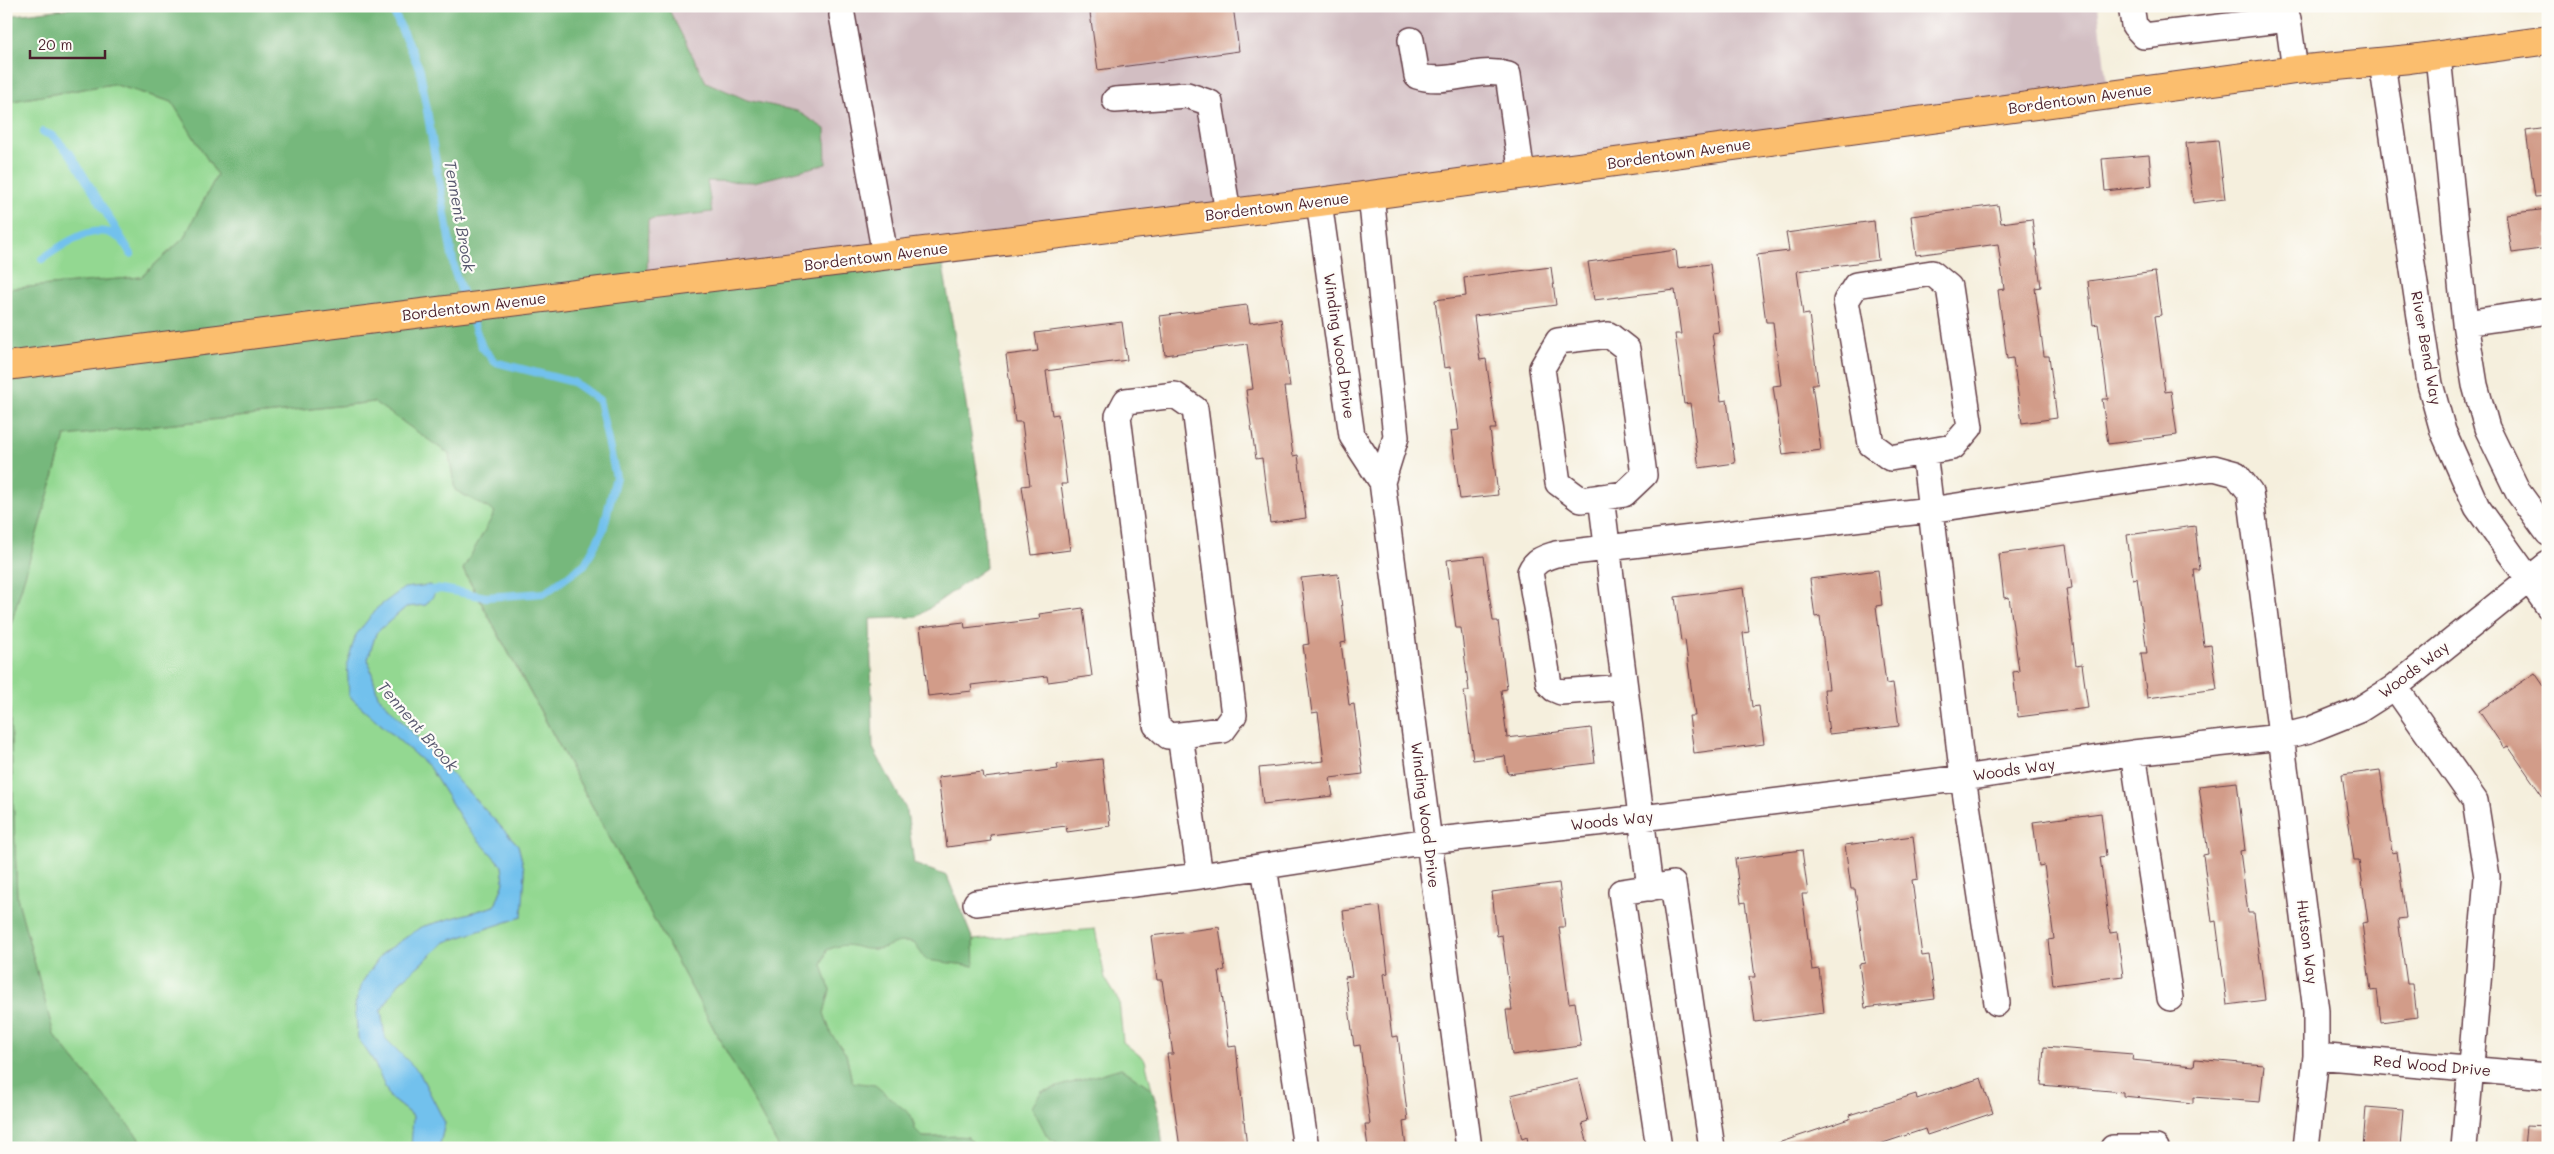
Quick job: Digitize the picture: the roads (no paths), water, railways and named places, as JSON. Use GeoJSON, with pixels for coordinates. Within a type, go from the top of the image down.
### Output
{"type":"FeatureCollection","features":[{"type":"Feature","properties":{"kind":"main road","name":"Bordentown Avenue"},"geometry":{"type":"LineString","coordinates":[[6,366],[1319,202],[2295,70],[2382,63],[2548,40]]}},
{"type":"Feature","properties":{"kind":"street"},"geometry":{"type":"LineString","coordinates":[[2131,6],[2134,26],[2144,36],[2292,13],[2295,70]]}},
{"type":"Feature","properties":{"kind":"street"},"geometry":{"type":"LineString","coordinates":[[842,15],[885,255]]}},
{"type":"Feature","properties":{"kind":"street"},"geometry":{"type":"LineString","coordinates":[[1411,40],[1417,76],[1432,80],[1495,71],[1508,75],[1522,175]]}},
{"type":"Feature","properties":{"kind":"street"},"geometry":{"type":"LineString","coordinates":[[2438,56],[2465,323],[2475,385],[2487,428],[2518,492],[2548,532]]}},
{"type":"Feature","properties":{"kind":"street","name":"River Bend Way"},"geometry":{"type":"LineString","coordinates":[[2382,63],[2430,384],[2443,432],[2477,507],[2548,606]]}},
{"type":"Feature","properties":{"kind":"street"},"geometry":{"type":"LineString","coordinates":[[1115,100],[1187,95],[1210,103],[1228,213]]}},
{"type":"Feature","properties":{"kind":"street","name":"Winding Wood Drive"},"geometry":{"type":"LineString","coordinates":[[1371,195],[1396,437],[1382,482],[1469,1148]]}},
{"type":"Feature","properties":{"kind":"street","name":"Winding Wood Drive"},"geometry":{"type":"LineString","coordinates":[[1319,202],[1352,436],[1382,482]]}},
{"type":"Feature","properties":{"kind":"street"},"geometry":{"type":"LineString","coordinates":[[1932,273],[1949,287],[1970,427],[1953,448],[1924,452],[1890,458],[1870,444],[1846,301],[1856,285],[1932,273]]}},
{"type":"Feature","properties":{"kind":"street"},"geometry":{"type":"LineString","coordinates":[[2465,323],[2548,312]]}},
{"type":"Feature","properties":{"kind":"street"},"geometry":{"type":"LineString","coordinates":[[1609,335],[1627,349],[1644,475],[1624,494],[1601,497],[1581,500],[1558,483],[1542,368],[1558,341],[1609,335]]}},
{"type":"Feature","properties":{"kind":"street"},"geometry":{"type":"LineString","coordinates":[[1175,395],[1195,409],[1234,715],[1223,730],[1180,735],[1168,736],[1156,726],[1118,416],[1126,401],[1175,395]]}},
{"type":"Feature","properties":{"kind":"street"},"geometry":{"type":"LineString","coordinates":[[1924,452],[1963,778],[1998,1003]]}},
{"type":"Feature","properties":{"kind":"street","name":"Hutson Way"},"geometry":{"type":"LineString","coordinates":[[1624,687],[1561,692],[1549,684],[1530,572],[1540,559],[1556,554],[1930,510],[2214,468],[2236,474],[2250,492],[2316,1010],[2316,1056],[2306,1148]]}},
{"type":"Feature","properties":{"kind":"street"},"geometry":{"type":"LineString","coordinates":[[1601,497],[1650,888]]}},
{"type":"Feature","properties":{"kind":"street","name":"Woods Way"},"geometry":{"type":"LineString","coordinates":[[976,904],[1200,876],[1428,841],[1642,818],[1963,778],[2133,753],[2281,737],[2309,730],[2359,710],[2396,687],[2548,564]]}},
{"type":"Feature","properties":{"kind":"street"},"geometry":{"type":"LineString","coordinates":[[2396,687],[2475,801],[2487,877],[2464,1148]]}},
{"type":"Feature","properties":{"kind":"street"},"geometry":{"type":"LineString","coordinates":[[1180,735],[1200,876]]}},
{"type":"Feature","properties":{"kind":"street"},"geometry":{"type":"LineString","coordinates":[[2133,753],[2170,998]]}},
{"type":"Feature","properties":{"kind":"street"},"geometry":{"type":"LineString","coordinates":[[1264,866],[1306,1148]]}},
{"type":"Feature","properties":{"kind":"street"},"geometry":{"type":"LineString","coordinates":[[1658,1148],[1621,892],[1673,884],[1712,1148]]}},
{"type":"Feature","properties":{"kind":"street","name":"Red Wood Drive"},"geometry":{"type":"LineString","coordinates":[[2316,1056],[2548,1076]]}},
{"type":"Feature","properties":{"kind":"street"},"geometry":{"type":"LineString","coordinates":[[2113,1148],[2156,1148]]}},
{"type":"Feature","properties":{"kind":"water"},"geometry":{"type":"Polygon","coordinates":[[[430,585],[434,595],[426,605],[406,607],[376,633],[368,659],[378,696],[518,845],[525,873],[522,917],[445,942],[398,984],[381,1011],[385,1038],[419,1072],[445,1123],[439,1148],[411,1148],[413,1116],[390,1098],[373,1060],[358,1038],[355,1005],[363,981],[382,954],[421,927],[495,906],[504,882],[502,866],[466,826],[429,767],[349,696],[347,663],[356,635],[377,608],[404,588],[430,585]]]}},
{"type":"Feature","properties":{"kind":"waterway","name":"Tennent Brook"},"geometry":{"type":"LineString","coordinates":[[391,6],[420,70],[455,273],[482,347],[495,362],[573,382],[599,400],[616,477],[603,530],[585,564],[545,593],[486,597],[441,589],[422,591]]}},
{"type":"Feature","properties":{"kind":"waterway"},"geometry":{"type":"LineString","coordinates":[[43,132],[53,136],[71,155],[131,254]]}},
{"type":"Feature","properties":{"kind":"waterway"},"geometry":{"type":"LineString","coordinates":[[42,259],[69,242],[90,233],[100,231],[110,233],[119,238]]}}]}
